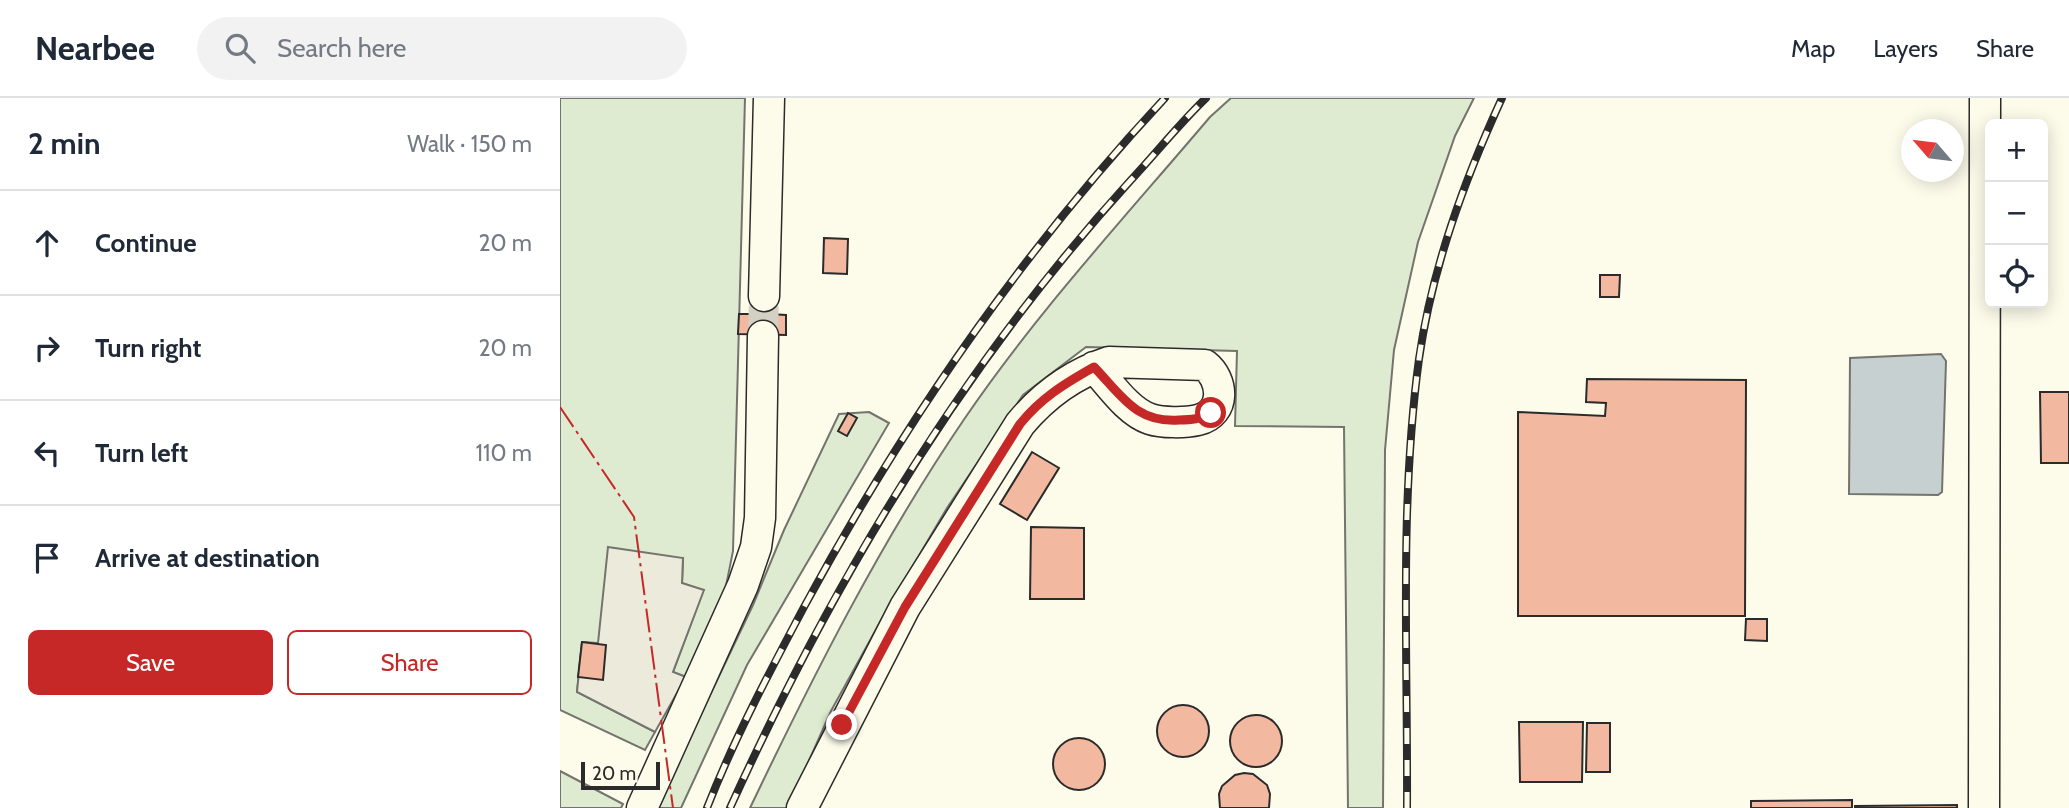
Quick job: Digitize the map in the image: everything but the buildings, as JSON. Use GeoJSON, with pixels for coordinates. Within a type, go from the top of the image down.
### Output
{"type":"FeatureCollection","features":[{"type":"Feature","properties":{"kind":"street"},"geometry":{"type":"LineString","coordinates":[[764,296],[769,98]]}},
{"type":"Feature","properties":{"kind":"street"},"geometry":{"type":"LineString","coordinates":[[1984,808],[1985,98]]}},
{"type":"Feature","properties":{"kind":"street"},"geometry":{"type":"LineString","coordinates":[[642,808],[743,584],[755,547],[761,518],[763,336]]}},
{"type":"Feature","properties":{"kind":"street"},"geometry":{"type":"LineString","coordinates":[[802,808],[905,607],[1020,424],[1037,403],[1055,389],[1094,367]]}},
{"type":"Feature","properties":{"kind":"green space"},"geometry":{"type":"Polygon","coordinates":[[[560,98],[745,98],[733,551],[725,591],[686,677],[673,672],[703,591],[682,583],[683,559],[598,644],[582,642],[577,692],[655,732],[645,750],[560,710],[560,98]]]}},
{"type":"Feature","properties":{"kind":"green space"},"geometry":{"type":"Polygon","coordinates":[[[1231,98],[1474,98],[1455,136],[1418,242],[1394,350],[1385,450],[1383,808],[1348,808],[1344,427],[1235,426],[1237,351],[1086,347],[1023,395],[947,508],[831,711],[788,808],[750,808],[877,560],[965,418],[1022,340],[1084,264],[1210,117],[1231,98]]]}},
{"type":"Feature","properties":{"kind":"green space"},"geometry":{"type":"Polygon","coordinates":[[[869,412],[889,423],[747,665],[681,808],[656,808],[753,605],[784,530],[839,414],[869,412]]]}},
{"type":"Feature","properties":{"kind":"green space"},"geometry":{"type":"Polygon","coordinates":[[[560,771],[623,804],[621,808],[560,808],[560,771]]]}},
{"type":"Feature","properties":{"kind":"shaded area"},"geometry":{"type":"Polygon","coordinates":[[[1941,354],[1946,361],[1942,492],[1938,495],[1849,494],[1850,358],[1941,354]]]}},
{"type":"Feature","properties":{"kind":"shaded area"},"geometry":{"type":"Polygon","coordinates":[[[608,547],[683,558],[682,583],[704,590],[673,672],[686,677],[655,732],[577,692],[582,642],[598,643],[608,547]]]}},
{"type":"Feature","properties":{"kind":"tunnel"},"geometry":{"type":"LineString","coordinates":[[763,336],[764,296]]}},
{"type":"Feature","properties":{"kind":"railway"},"geometry":{"type":"LineString","coordinates":[[707,808],[740,731],[804,607],[842,539],[924,406],[1014,278],[1113,156],[1165,98]]}},
{"type":"Feature","properties":{"kind":"railway"},"geometry":{"type":"LineString","coordinates":[[730,808],[812,640],[906,478],[957,400],[1069,251],[1206,98]]}},
{"type":"Feature","properties":{"kind":"railway"},"geometry":{"type":"LineString","coordinates":[[1407,808],[1407,527],[1419,359],[1432,292],[1451,226],[1502,98]]}},
{"type":"Feature","properties":{"kind":"power"},"geometry":{"type":"LineString","coordinates":[[560,407],[634,517],[673,808]]}},
{"type":"Feature","properties":{"kind":"route"},"geometry":{"type":"LineString","coordinates":[[842,725],[905,607],[1020,424],[1037,403],[1055,389],[1094,367],[1136,411],[1148,419],[1200,419],[1211,413]]}}]}
